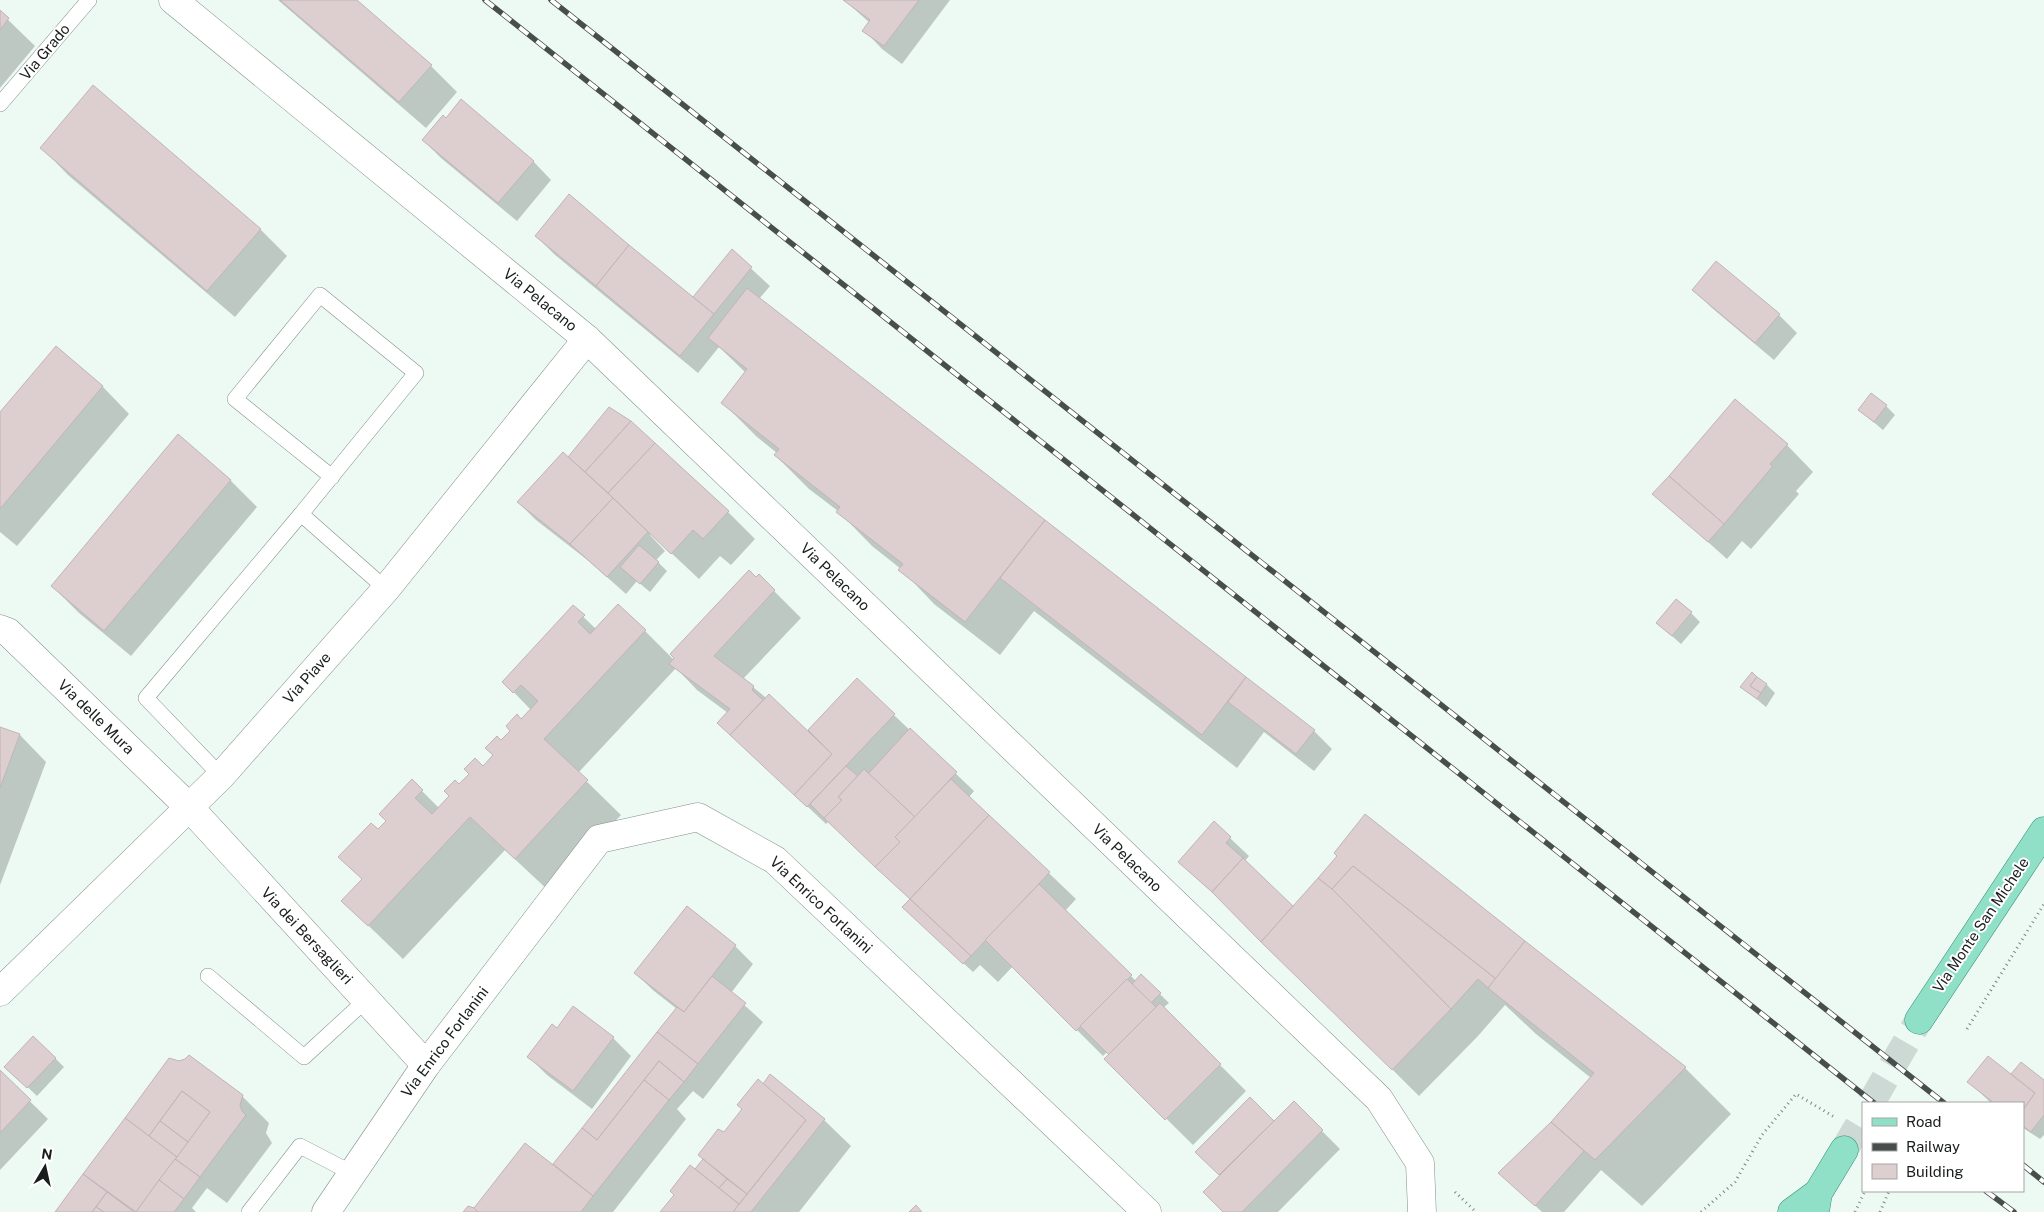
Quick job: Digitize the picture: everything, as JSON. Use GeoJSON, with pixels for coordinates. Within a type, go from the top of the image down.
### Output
{"type":"FeatureCollection","features":[{"type":"Feature","properties":{"kind":"main road","name":"Via Monte San Michele"},"geometry":{"type":"LineString","coordinates":[[1919,1020],[2044,831]]}},
{"type":"Feature","properties":{"kind":"main road"},"geometry":{"type":"LineString","coordinates":[[1792,1212],[1817,1203],[1844,1150]]}},
{"type":"Feature","properties":{"kind":"street","name":"Via Pelacano"},"geometry":{"type":"LineString","coordinates":[[173,0],[587,339],[1379,1099],[1420,1163],[1422,1212]]}},
{"type":"Feature","properties":{"kind":"street","name":"Via Piave"},"geometry":{"type":"LineString","coordinates":[[0,992],[221,776],[386,589],[587,339]]}},
{"type":"Feature","properties":{"kind":"street","name":"Via delle Mura"},"geometry":{"type":"LineString","coordinates":[[0,629],[8,632],[189,808]]}},
{"type":"Feature","properties":{"kind":"street","name":"Via dei Bersaglieri"},"geometry":{"type":"LineString","coordinates":[[189,808],[426,1065]]}},
{"type":"Feature","properties":{"kind":"street","name":"Via Enrico Forlanini"},"geometry":{"type":"LineString","coordinates":[[326,1212],[426,1065],[599,839],[698,816],[775,860],[1147,1212]]}},
{"type":"Feature","properties":{"kind":"lane","name":"Via Grado"},"geometry":{"type":"LineString","coordinates":[[0,104],[89,0]]}},
{"type":"Feature","properties":{"kind":"lane"},"geometry":{"type":"LineString","coordinates":[[221,776],[146,698],[332,477],[416,373],[320,295],[235,399],[332,477]]}},
{"type":"Feature","properties":{"kind":"lane"},"geometry":{"type":"LineString","coordinates":[[301,514],[386,589]]}},
{"type":"Feature","properties":{"kind":"lane"},"geometry":{"type":"LineString","coordinates":[[208,976],[304,1057],[366,1000]]}},
{"type":"Feature","properties":{"kind":"lane"},"geometry":{"type":"LineString","coordinates":[[249,1212],[300,1146],[352,1173]]}},
{"type":"Feature","properties":{"kind":"path"},"geometry":{"type":"LineString","coordinates":[[1967,1029],[2044,904]]}},
{"type":"Feature","properties":{"kind":"path"},"geometry":{"type":"LineString","coordinates":[[1702,1212],[1735,1182],[1762,1135],[1796,1094],[1838,1119]]}},
{"type":"Feature","properties":{"kind":"path"},"geometry":{"type":"LineString","coordinates":[[1855,1212],[1865,1192]]}},
{"type":"Feature","properties":{"kind":"path"},"geometry":{"type":"LineString","coordinates":[[1880,1212],[1889,1192]]}},
{"type":"Feature","properties":{"kind":"building"},"geometry":{"type":"Polygon","coordinates":[[[280,0],[357,0],[432,65],[399,102],[280,0]]]}},
{"type":"Feature","properties":{"kind":"building"},"geometry":{"type":"Polygon","coordinates":[[[843,0],[919,0],[884,46],[862,31],[870,20],[843,0]]]}},
{"type":"Feature","properties":{"kind":"building"},"geometry":{"type":"Polygon","coordinates":[[[0,10],[9,18],[0,30],[0,10]]]}},
{"type":"Feature","properties":{"kind":"building"},"geometry":{"type":"Polygon","coordinates":[[[93,85],[261,229],[207,291],[40,148],[93,85]]]}},
{"type":"Feature","properties":{"kind":"building"},"geometry":{"type":"Polygon","coordinates":[[[461,99],[534,161],[498,203],[422,140],[443,115],[446,118],[461,99]]]}},
{"type":"Feature","properties":{"kind":"building"},"geometry":{"type":"Polygon","coordinates":[[[569,194],[629,245],[596,286],[535,236],[569,194]]]}},
{"type":"Feature","properties":{"kind":"building"},"geometry":{"type":"Polygon","coordinates":[[[629,245],[714,314],[680,356],[596,286],[629,245]]]}},
{"type":"Feature","properties":{"kind":"building"},"geometry":{"type":"Polygon","coordinates":[[[732,249],[752,267],[714,314],[693,297],[732,249]]]}},
{"type":"Feature","properties":{"kind":"building"},"geometry":{"type":"Polygon","coordinates":[[[1716,261],[1780,314],[1755,343],[1692,290],[1716,261]]]}},
{"type":"Feature","properties":{"kind":"building"},"geometry":{"type":"Polygon","coordinates":[[[747,288],[1045,520],[965,622],[898,570],[903,564],[836,512],[840,507],[774,455],[779,449],[721,403],[747,369],[708,338],[747,288]]]}},
{"type":"Feature","properties":{"kind":"building"},"geometry":{"type":"Polygon","coordinates":[[[56,346],[103,386],[0,509],[0,412],[56,346]]]}},
{"type":"Feature","properties":{"kind":"building"},"geometry":{"type":"Polygon","coordinates":[[[1871,393],[1887,405],[1874,422],[1858,410],[1871,393]]]}},
{"type":"Feature","properties":{"kind":"building"},"geometry":{"type":"Polygon","coordinates":[[[1735,399],[1788,444],[1770,464],[1773,466],[1724,524],[1669,476],[1735,399]]]}},
{"type":"Feature","properties":{"kind":"building"},"geometry":{"type":"Polygon","coordinates":[[[609,407],[631,421],[585,472],[568,457],[609,407]]]}},
{"type":"Feature","properties":{"kind":"building"},"geometry":{"type":"Polygon","coordinates":[[[631,421],[655,443],[608,493],[585,472],[631,421]]]}},
{"type":"Feature","properties":{"kind":"building"},"geometry":{"type":"Polygon","coordinates":[[[178,434],[231,480],[104,631],[51,586],[178,434]]]}},
{"type":"Feature","properties":{"kind":"building"},"geometry":{"type":"Polygon","coordinates":[[[655,443],[729,511],[703,539],[693,530],[671,554],[608,493],[655,443]]]}},
{"type":"Feature","properties":{"kind":"building"},"geometry":{"type":"Polygon","coordinates":[[[563,452],[613,498],[570,544],[517,502],[563,452]]]}},
{"type":"Feature","properties":{"kind":"building"},"geometry":{"type":"Polygon","coordinates":[[[1669,476],[1724,524],[1708,542],[1652,494],[1669,476]]]}},
{"type":"Feature","properties":{"kind":"building"},"geometry":{"type":"Polygon","coordinates":[[[613,498],[648,532],[607,577],[570,544],[613,498]]]}},
{"type":"Feature","properties":{"kind":"building"},"geometry":{"type":"Polygon","coordinates":[[[1045,520],[1246,677],[1202,735],[1000,578],[1045,520]]]}},
{"type":"Feature","properties":{"kind":"building"},"geometry":{"type":"Polygon","coordinates":[[[639,545],[659,562],[640,584],[620,567],[639,545]]]}},
{"type":"Feature","properties":{"kind":"building"},"geometry":{"type":"Polygon","coordinates":[[[749,570],[756,577],[759,574],[775,590],[714,656],[754,686],[752,690],[763,700],[730,735],[717,723],[730,709],[669,664],[674,658],[670,654],[749,570]]]}},
{"type":"Feature","properties":{"kind":"building"},"geometry":{"type":"Polygon","coordinates":[[[1676,599],[1692,612],[1672,636],[1656,623],[1676,599]]]}},
{"type":"Feature","properties":{"kind":"building"},"geometry":{"type":"Polygon","coordinates":[[[618,604],[646,630],[544,739],[588,780],[515,859],[470,817],[368,926],[341,901],[362,879],[338,857],[371,823],[378,829],[386,821],[379,814],[412,779],[423,790],[415,798],[432,814],[449,796],[444,791],[455,780],[459,784],[469,774],[464,769],[475,758],[483,766],[493,755],[485,748],[497,736],[501,740],[510,731],[506,726],[517,714],[521,719],[538,701],[521,685],[513,693],[502,682],[573,605],[585,615],[578,622],[590,634],[618,604]]]}},
{"type":"Feature","properties":{"kind":"building"},"geometry":{"type":"Polygon","coordinates":[[[1752,672],[1757,677],[1750,686],[1761,693],[1757,699],[1740,687],[1752,672]]]}},
{"type":"Feature","properties":{"kind":"building"},"geometry":{"type":"Polygon","coordinates":[[[1246,677],[1315,730],[1296,754],[1228,702],[1246,677]]]}},
{"type":"Feature","properties":{"kind":"building"},"geometry":{"type":"Polygon","coordinates":[[[1757,677],[1767,684],[1761,693],[1750,686],[1757,677]]]}},
{"type":"Feature","properties":{"kind":"building"},"geometry":{"type":"Polygon","coordinates":[[[857,678],[895,714],[807,807],[794,795],[832,754],[808,730],[857,678]]]}},
{"type":"Feature","properties":{"kind":"building"},"geometry":{"type":"Polygon","coordinates":[[[769,694],[832,754],[794,795],[730,735],[769,694]]]}},
{"type":"Feature","properties":{"kind":"building"},"geometry":{"type":"Polygon","coordinates":[[[0,727],[20,734],[0,788],[0,727]]]}},
{"type":"Feature","properties":{"kind":"building"},"geometry":{"type":"Polygon","coordinates":[[[910,728],[957,772],[915,817],[868,774],[910,728]]]}},
{"type":"Feature","properties":{"kind":"building"},"geometry":{"type":"Polygon","coordinates":[[[846,766],[858,776],[838,797],[842,800],[824,818],[810,804],[846,766]]]}},
{"type":"Feature","properties":{"kind":"building"},"geometry":{"type":"Polygon","coordinates":[[[864,769],[915,817],[895,837],[900,842],[875,867],[824,818],[842,800],[838,797],[864,769]]]}},
{"type":"Feature","properties":{"kind":"building"},"geometry":{"type":"Polygon","coordinates":[[[951,779],[989,815],[910,899],[875,867],[900,842],[895,837],[951,779]]]}},
{"type":"Feature","properties":{"kind":"building"},"geometry":{"type":"Polygon","coordinates":[[[1365,814],[1525,941],[1496,979],[1353,866],[1332,889],[1318,878],[1337,856],[1334,853],[1365,814]]]}},
{"type":"Feature","properties":{"kind":"building"},"geometry":{"type":"Polygon","coordinates":[[[989,815],[1050,872],[971,956],[910,899],[989,815]]]}},
{"type":"Feature","properties":{"kind":"building"},"geometry":{"type":"Polygon","coordinates":[[[1214,821],[1231,837],[1226,843],[1243,858],[1212,892],[1178,862],[1214,821]]]}},
{"type":"Feature","properties":{"kind":"building"},"geometry":{"type":"Polygon","coordinates":[[[1243,858],[1293,906],[1261,942],[1212,892],[1243,858]]]}},
{"type":"Feature","properties":{"kind":"building"},"geometry":{"type":"Polygon","coordinates":[[[1353,866],[1496,979],[1488,988],[1478,979],[1451,1009],[1332,889],[1353,866]]]}},
{"type":"Feature","properties":{"kind":"building"},"geometry":{"type":"Polygon","coordinates":[[[1318,878],[1332,889],[1451,1009],[1392,1070],[1261,942],[1318,878]]]}},
{"type":"Feature","properties":{"kind":"building"},"geometry":{"type":"Polygon","coordinates":[[[1039,884],[1132,975],[1076,1031],[985,940],[1039,884]]]}},
{"type":"Feature","properties":{"kind":"building"},"geometry":{"type":"Polygon","coordinates":[[[910,899],[971,956],[963,964],[902,907],[910,899]]]}},
{"type":"Feature","properties":{"kind":"building"},"geometry":{"type":"Polygon","coordinates":[[[687,906],[736,945],[684,1012],[634,973],[687,906]]]}},
{"type":"Feature","properties":{"kind":"building"},"geometry":{"type":"Polygon","coordinates":[[[1525,941],[1686,1067],[1595,1160],[1551,1122],[1594,1073],[1488,988],[1525,941]]]}},
{"type":"Feature","properties":{"kind":"building"},"geometry":{"type":"Polygon","coordinates":[[[1141,974],[1161,993],[1151,1003],[1132,984],[1141,974]]]}},
{"type":"Feature","properties":{"kind":"building"},"geometry":{"type":"Polygon","coordinates":[[[712,976],[746,1003],[698,1064],[657,1032],[677,1007],[684,1012],[712,976]]]}},
{"type":"Feature","properties":{"kind":"building"},"geometry":{"type":"Polygon","coordinates":[[[1127,979],[1156,1007],[1109,1055],[1080,1026],[1127,979]]]}},
{"type":"Feature","properties":{"kind":"building"},"geometry":{"type":"Polygon","coordinates":[[[1160,1003],[1221,1064],[1165,1120],[1104,1059],[1160,1003]]]}},
{"type":"Feature","properties":{"kind":"building"},"geometry":{"type":"Polygon","coordinates":[[[573,1006],[614,1037],[573,1091],[527,1057],[552,1024],[557,1028],[573,1006]]]}},
{"type":"Feature","properties":{"kind":"building"},"geometry":{"type":"Polygon","coordinates":[[[657,1032],[698,1064],[684,1082],[659,1061],[597,1140],[582,1128],[657,1032]]]}},
{"type":"Feature","properties":{"kind":"building"},"geometry":{"type":"Polygon","coordinates":[[[33,1036],[56,1058],[27,1088],[4,1067],[33,1036]]]}},
{"type":"Feature","properties":{"kind":"building"},"geometry":{"type":"Polygon","coordinates":[[[189,1055],[243,1095],[240,1105],[246,1115],[200,1177],[175,1159],[210,1112],[182,1091],[149,1136],[125,1118],[169,1058],[179,1061],[189,1055]]]}},
{"type":"Feature","properties":{"kind":"building"},"geometry":{"type":"Polygon","coordinates":[[[1988,1056],[2035,1093],[2024,1109],[2024,1102],[1993,1102],[1967,1082],[1988,1056]]]}},
{"type":"Feature","properties":{"kind":"building"},"geometry":{"type":"Polygon","coordinates":[[[659,1061],[684,1082],[669,1100],[644,1080],[659,1061]]]}},
{"type":"Feature","properties":{"kind":"building"},"geometry":{"type":"Polygon","coordinates":[[[2021,1062],[2044,1080],[2044,1115],[2031,1132],[2024,1127],[2024,1109],[2035,1093],[2011,1074],[2021,1062]]]}},
{"type":"Feature","properties":{"kind":"building"},"geometry":{"type":"Polygon","coordinates":[[[0,1070],[31,1100],[0,1133],[0,1070]]]}},
{"type":"Feature","properties":{"kind":"building"},"geometry":{"type":"Polygon","coordinates":[[[770,1074],[825,1119],[751,1212],[733,1212],[806,1120],[763,1084],[770,1074]]]}},
{"type":"Feature","properties":{"kind":"building"},"geometry":{"type":"Polygon","coordinates":[[[758,1079],[806,1120],[747,1194],[698,1155],[718,1129],[724,1132],[742,1109],[737,1105],[758,1079]]]}},
{"type":"Feature","properties":{"kind":"building"},"geometry":{"type":"Polygon","coordinates":[[[644,1080],[669,1100],[593,1196],[553,1164],[582,1128],[597,1140],[644,1080]]]}},
{"type":"Feature","properties":{"kind":"building"},"geometry":{"type":"Polygon","coordinates":[[[182,1091],[210,1112],[188,1142],[160,1121],[182,1091]]]}},
{"type":"Feature","properties":{"kind":"building"},"geometry":{"type":"Polygon","coordinates":[[[1250,1097],[1274,1121],[1219,1175],[1195,1152],[1250,1097]]]}},
{"type":"Feature","properties":{"kind":"building"},"geometry":{"type":"Polygon","coordinates":[[[1294,1101],[1323,1130],[1242,1212],[1223,1212],[1203,1192],[1294,1101]]]}},
{"type":"Feature","properties":{"kind":"building"},"geometry":{"type":"Polygon","coordinates":[[[125,1118],[177,1157],[136,1212],[83,1174],[125,1118]]]}},
{"type":"Feature","properties":{"kind":"building"},"geometry":{"type":"Polygon","coordinates":[[[160,1121],[188,1142],[177,1157],[149,1136],[160,1121]]]}},
{"type":"Feature","properties":{"kind":"building"},"geometry":{"type":"Polygon","coordinates":[[[1551,1122],[1584,1151],[1535,1206],[1498,1173],[1551,1122]]]}},
{"type":"Feature","properties":{"kind":"building"},"geometry":{"type":"Polygon","coordinates":[[[525,1143],[593,1196],[581,1212],[478,1212],[474,1208],[525,1143]]]}},
{"type":"Feature","properties":{"kind":"building"},"geometry":{"type":"Polygon","coordinates":[[[175,1159],[200,1177],[184,1199],[159,1180],[175,1159]]]}},
{"type":"Feature","properties":{"kind":"building"},"geometry":{"type":"Polygon","coordinates":[[[703,1159],[727,1179],[719,1188],[695,1169],[703,1159]]]}},
{"type":"Feature","properties":{"kind":"building"},"geometry":{"type":"Polygon","coordinates":[[[690,1165],[739,1204],[733,1212],[660,1212],[674,1195],[670,1191],[690,1165]]]}},
{"type":"Feature","properties":{"kind":"building"},"geometry":{"type":"Polygon","coordinates":[[[83,1174],[107,1192],[92,1212],[55,1212],[83,1174]]]}},
{"type":"Feature","properties":{"kind":"building"},"geometry":{"type":"Polygon","coordinates":[[[727,1179],[747,1194],[739,1204],[719,1188],[727,1179]]]}},
{"type":"Feature","properties":{"kind":"building"},"geometry":{"type":"Polygon","coordinates":[[[159,1180],[184,1199],[174,1212],[136,1212],[159,1180]]]}},
{"type":"Feature","properties":{"kind":"building"},"geometry":{"type":"Polygon","coordinates":[[[107,1192],[134,1212],[104,1212],[96,1207],[107,1192]]]}},
{"type":"Feature","properties":{"kind":"building"},"geometry":{"type":"Polygon","coordinates":[[[916,1205],[922,1212],[909,1212],[916,1205]]]}},
{"type":"Feature","properties":{"kind":"building"},"geometry":{"type":"Polygon","coordinates":[[[468,1206],[474,1208],[478,1212],[463,1212],[468,1206]]]}},
{"type":"Feature","properties":{"kind":"building"},"geometry":{"type":"Polygon","coordinates":[[[96,1207],[104,1212],[92,1212],[96,1207]]]}},
{"type":"Feature","properties":{"kind":"tunnel"},"geometry":{"type":"LineString","coordinates":[[1872,1102],[1919,1020]]}},
{"type":"Feature","properties":{"kind":"tunnel"},"geometry":{"type":"LineString","coordinates":[[1844,1150],[1862,1120]]}},
{"type":"Feature","properties":{"kind":"railway"},"geometry":{"type":"LineString","coordinates":[[485,0],[1873,1102]]}},
{"type":"Feature","properties":{"kind":"railway"},"geometry":{"type":"LineString","coordinates":[[551,0],[1943,1102]]}},
{"type":"Feature","properties":{"kind":"railway"},"geometry":{"type":"LineString","coordinates":[[2024,1166],[2044,1182]]}},
{"type":"Feature","properties":{"kind":"railway"},"geometry":{"type":"LineString","coordinates":[[1987,1192],[2014,1212]]}}]}
